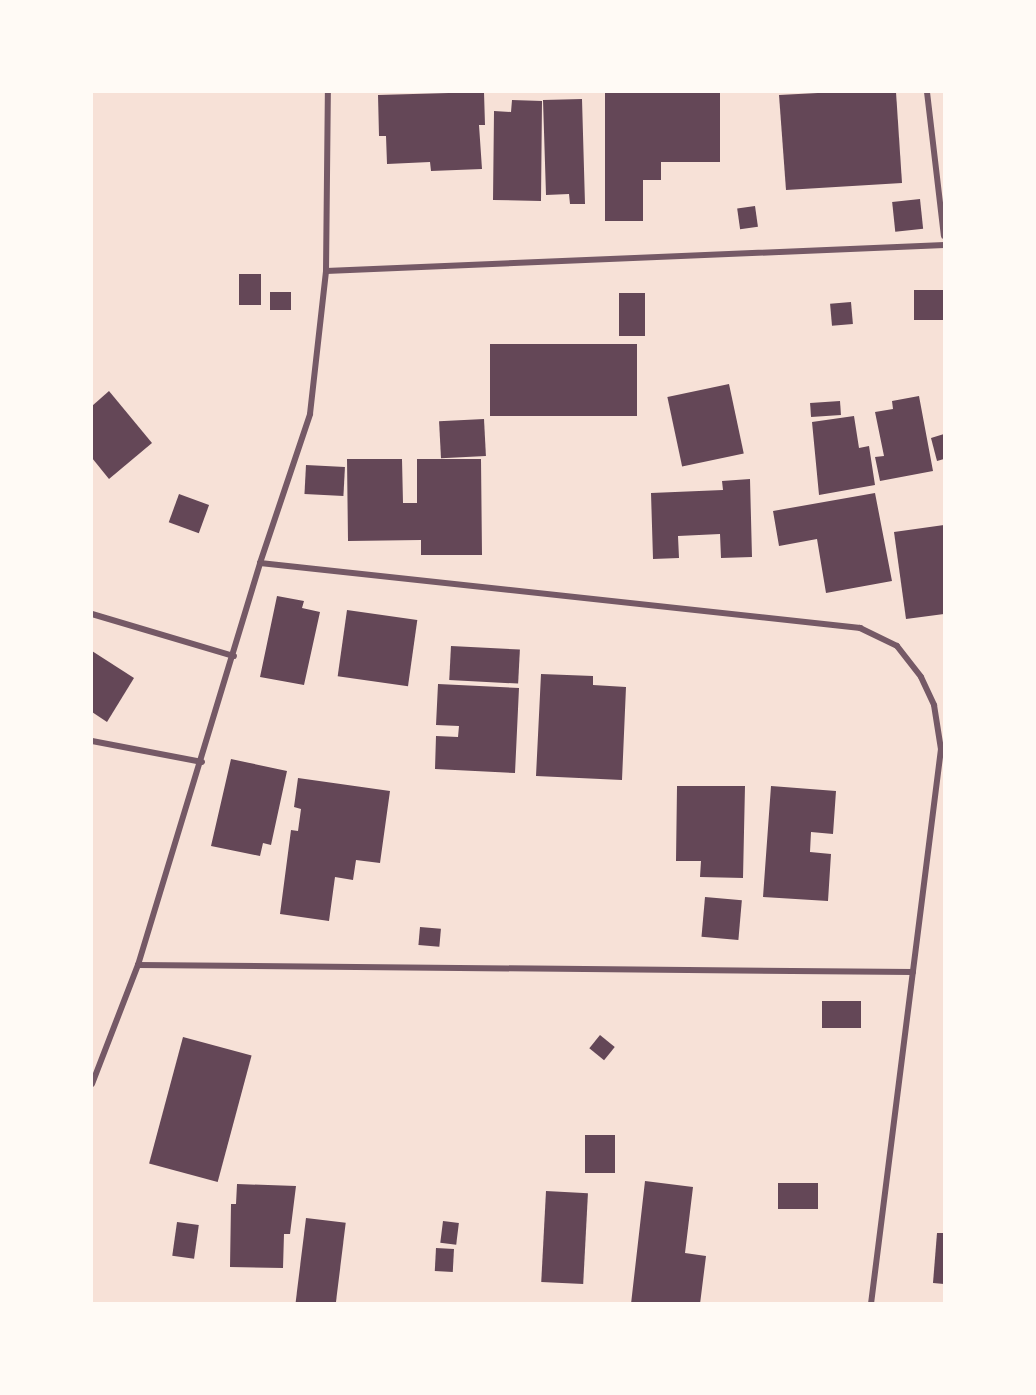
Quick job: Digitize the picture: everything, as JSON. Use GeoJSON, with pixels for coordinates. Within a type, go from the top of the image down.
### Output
{"type":"FeatureCollection","features":[{"type":"Feature","properties":{"kind":"street"},"geometry":{"type":"LineString","coordinates":[[92,1084],[138,965],[202,762],[260,563],[310,414],[326,271],[328,92]]}},
{"type":"Feature","properties":{"kind":"street"},"geometry":{"type":"LineString","coordinates":[[927,92],[945,236]]}},
{"type":"Feature","properties":{"kind":"street"},"geometry":{"type":"LineString","coordinates":[[326,271],[945,245]]}},
{"type":"Feature","properties":{"kind":"street"},"geometry":{"type":"LineString","coordinates":[[260,563],[860,628],[897,646],[921,677],[934,705],[941,749],[871,1304]]}},
{"type":"Feature","properties":{"kind":"street"},"geometry":{"type":"LineString","coordinates":[[92,614],[234,656]]}},
{"type":"Feature","properties":{"kind":"street"},"geometry":{"type":"LineString","coordinates":[[92,741],[202,762]]}},
{"type":"Feature","properties":{"kind":"street"},"geometry":{"type":"LineString","coordinates":[[138,965],[913,972]]}},
{"type":"Feature","properties":{"kind":"building"},"geometry":{"type":"Polygon","coordinates":[[[484,92],[485,125],[479,125],[482,169],[431,171],[430,162],[387,164],[386,136],[379,136],[378,95],[484,92]]]}},
{"type":"Feature","properties":{"kind":"building"},"geometry":{"type":"Polygon","coordinates":[[[605,92],[720,92],[720,162],[661,162],[661,180],[643,180],[643,221],[605,221],[605,92]]]}},
{"type":"Feature","properties":{"kind":"building"},"geometry":{"type":"Polygon","coordinates":[[[896,92],[902,183],[786,190],[779,95],[896,92]]]}},
{"type":"Feature","properties":{"kind":"building"},"geometry":{"type":"Polygon","coordinates":[[[582,99],[585,204],[570,204],[569,194],[546,195],[543,100],[582,99]]]}},
{"type":"Feature","properties":{"kind":"building"},"geometry":{"type":"Polygon","coordinates":[[[512,100],[542,101],[541,201],[493,200],[494,111],[511,112],[512,100]]]}},
{"type":"Feature","properties":{"kind":"building"},"geometry":{"type":"Polygon","coordinates":[[[920,199],[923,229],[895,232],[892,202],[920,199]]]}},
{"type":"Feature","properties":{"kind":"building"},"geometry":{"type":"Polygon","coordinates":[[[755,206],[758,227],[740,229],[737,209],[755,206]]]}},
{"type":"Feature","properties":{"kind":"building"},"geometry":{"type":"Polygon","coordinates":[[[239,274],[261,274],[261,305],[239,305],[239,274]]]}},
{"type":"Feature","properties":{"kind":"building"},"geometry":{"type":"Polygon","coordinates":[[[914,290],[944,290],[944,320],[914,320],[914,290]]]}},
{"type":"Feature","properties":{"kind":"building"},"geometry":{"type":"Polygon","coordinates":[[[270,292],[291,292],[291,310],[270,310],[270,292]]]}},
{"type":"Feature","properties":{"kind":"building"},"geometry":{"type":"Polygon","coordinates":[[[619,293],[645,293],[645,336],[619,336],[619,293]]]}},
{"type":"Feature","properties":{"kind":"building"},"geometry":{"type":"Polygon","coordinates":[[[851,302],[853,324],[832,326],[830,304],[851,302]]]}},
{"type":"Feature","properties":{"kind":"building"},"geometry":{"type":"Polygon","coordinates":[[[490,344],[637,344],[637,416],[490,416],[490,344]]]}},
{"type":"Feature","properties":{"kind":"building"},"geometry":{"type":"Polygon","coordinates":[[[729,384],[744,453],[682,467],[667,397],[729,384]]]}},
{"type":"Feature","properties":{"kind":"building"},"geometry":{"type":"Polygon","coordinates":[[[109,391],[152,443],[109,479],[92,458],[92,406],[109,391]]]}},
{"type":"Feature","properties":{"kind":"building"},"geometry":{"type":"Polygon","coordinates":[[[919,396],[933,471],[880,481],[875,457],[884,456],[875,412],[893,409],[892,401],[919,396]]]}},
{"type":"Feature","properties":{"kind":"building"},"geometry":{"type":"Polygon","coordinates":[[[840,401],[841,415],[811,417],[810,403],[840,401]]]}},
{"type":"Feature","properties":{"kind":"building"},"geometry":{"type":"Polygon","coordinates":[[[854,416],[859,448],[869,446],[875,485],[819,495],[812,422],[854,416]]]}},
{"type":"Feature","properties":{"kind":"building"},"geometry":{"type":"Polygon","coordinates":[[[484,419],[486,456],[441,458],[439,421],[484,419]]]}},
{"type":"Feature","properties":{"kind":"building"},"geometry":{"type":"Polygon","coordinates":[[[944,434],[944,459],[937,461],[931,438],[944,434]]]}},
{"type":"Feature","properties":{"kind":"building"},"geometry":{"type":"Polygon","coordinates":[[[347,459],[402,459],[403,503],[417,503],[417,459],[481,459],[482,555],[421,555],[421,540],[348,541],[347,459]]]}},
{"type":"Feature","properties":{"kind":"building"},"geometry":{"type":"Polygon","coordinates":[[[306,465],[345,467],[343,496],[304,494],[306,465]]]}},
{"type":"Feature","properties":{"kind":"building"},"geometry":{"type":"Polygon","coordinates":[[[750,479],[752,557],[721,558],[720,534],[678,536],[679,558],[653,559],[651,493],[723,490],[722,481],[750,479]]]}},
{"type":"Feature","properties":{"kind":"building"},"geometry":{"type":"Polygon","coordinates":[[[875,493],[892,581],[826,593],[817,539],[779,546],[773,511],[875,493]]]}},
{"type":"Feature","properties":{"kind":"building"},"geometry":{"type":"Polygon","coordinates":[[[179,494],[209,505],[199,533],[169,522],[179,494]]]}},
{"type":"Feature","properties":{"kind":"building"},"geometry":{"type":"Polygon","coordinates":[[[944,525],[944,614],[906,619],[894,532],[944,525]]]}},
{"type":"Feature","properties":{"kind":"building"},"geometry":{"type":"Polygon","coordinates":[[[277,596],[304,601],[302,608],[320,612],[304,685],[260,677],[277,596]]]}},
{"type":"Feature","properties":{"kind":"building"},"geometry":{"type":"Polygon","coordinates":[[[347,610],[417,620],[408,686],[338,676],[347,610]]]}},
{"type":"Feature","properties":{"kind":"building"},"geometry":{"type":"Polygon","coordinates":[[[451,646],[520,650],[518,684],[449,680],[451,646]]]}},
{"type":"Feature","properties":{"kind":"building"},"geometry":{"type":"Polygon","coordinates":[[[92,651],[134,678],[107,722],[92,712],[92,651]]]}},
{"type":"Feature","properties":{"kind":"building"},"geometry":{"type":"Polygon","coordinates":[[[541,674],[593,676],[593,685],[626,687],[622,780],[536,776],[541,674]]]}},
{"type":"Feature","properties":{"kind":"building"},"geometry":{"type":"Polygon","coordinates":[[[438,684],[519,688],[515,773],[435,769],[436,736],[458,737],[459,726],[436,725],[438,684]]]}},
{"type":"Feature","properties":{"kind":"building"},"geometry":{"type":"Polygon","coordinates":[[[231,759],[287,771],[271,845],[263,843],[260,856],[211,846],[231,759]]]}},
{"type":"Feature","properties":{"kind":"building"},"geometry":{"type":"Polygon","coordinates":[[[298,778],[390,791],[380,863],[356,860],[353,880],[335,877],[329,921],[280,914],[291,830],[298,831],[301,809],[294,807],[298,778]]]}},
{"type":"Feature","properties":{"kind":"building"},"geometry":{"type":"Polygon","coordinates":[[[677,786],[745,786],[743,878],[700,877],[701,861],[676,861],[677,786]]]}},
{"type":"Feature","properties":{"kind":"building"},"geometry":{"type":"Polygon","coordinates":[[[771,786],[836,791],[833,834],[811,832],[810,852],[831,854],[828,901],[763,897],[771,786]]]}},
{"type":"Feature","properties":{"kind":"building"},"geometry":{"type":"Polygon","coordinates":[[[705,897],[742,900],[738,940],[702,937],[705,897]]]}},
{"type":"Feature","properties":{"kind":"building"},"geometry":{"type":"Polygon","coordinates":[[[420,927],[441,929],[439,947],[418,945],[420,927]]]}},
{"type":"Feature","properties":{"kind":"building"},"geometry":{"type":"Polygon","coordinates":[[[822,1001],[861,1001],[861,1028],[822,1028],[822,1001]]]}},
{"type":"Feature","properties":{"kind":"building"},"geometry":{"type":"Polygon","coordinates":[[[600,1035],[615,1047],[604,1060],[589,1048],[600,1035]]]}},
{"type":"Feature","properties":{"kind":"building"},"geometry":{"type":"Polygon","coordinates":[[[183,1037],[252,1055],[218,1182],[149,1164],[183,1037]]]}},
{"type":"Feature","properties":{"kind":"building"},"geometry":{"type":"Polygon","coordinates":[[[585,1135],[615,1135],[615,1173],[585,1173],[585,1135]]]}},
{"type":"Feature","properties":{"kind":"building"},"geometry":{"type":"Polygon","coordinates":[[[645,1181],[693,1187],[685,1253],[706,1256],[700,1304],[631,1304],[645,1181]]]}},
{"type":"Feature","properties":{"kind":"building"},"geometry":{"type":"Polygon","coordinates":[[[778,1183],[818,1183],[818,1209],[778,1209],[778,1183]]]}},
{"type":"Feature","properties":{"kind":"building"},"geometry":{"type":"Polygon","coordinates":[[[237,1184],[296,1186],[290,1234],[284,1234],[283,1268],[230,1267],[231,1204],[236,1204],[237,1184]]]}},
{"type":"Feature","properties":{"kind":"building"},"geometry":{"type":"Polygon","coordinates":[[[546,1191],[588,1193],[583,1284],[541,1282],[546,1191]]]}},
{"type":"Feature","properties":{"kind":"building"},"geometry":{"type":"Polygon","coordinates":[[[306,1218],[346,1223],[336,1304],[295,1304],[306,1218]]]}},
{"type":"Feature","properties":{"kind":"building"},"geometry":{"type":"Polygon","coordinates":[[[443,1221],[459,1223],[456,1245],[440,1243],[443,1221]]]}},
{"type":"Feature","properties":{"kind":"building"},"geometry":{"type":"Polygon","coordinates":[[[177,1222],[199,1225],[194,1259],[172,1256],[177,1222]]]}},
{"type":"Feature","properties":{"kind":"building"},"geometry":{"type":"Polygon","coordinates":[[[937,1233],[944,1233],[944,1284],[933,1283],[937,1233]]]}},
{"type":"Feature","properties":{"kind":"building"},"geometry":{"type":"Polygon","coordinates":[[[436,1248],[454,1249],[453,1272],[435,1271],[436,1248]]]}}]}
